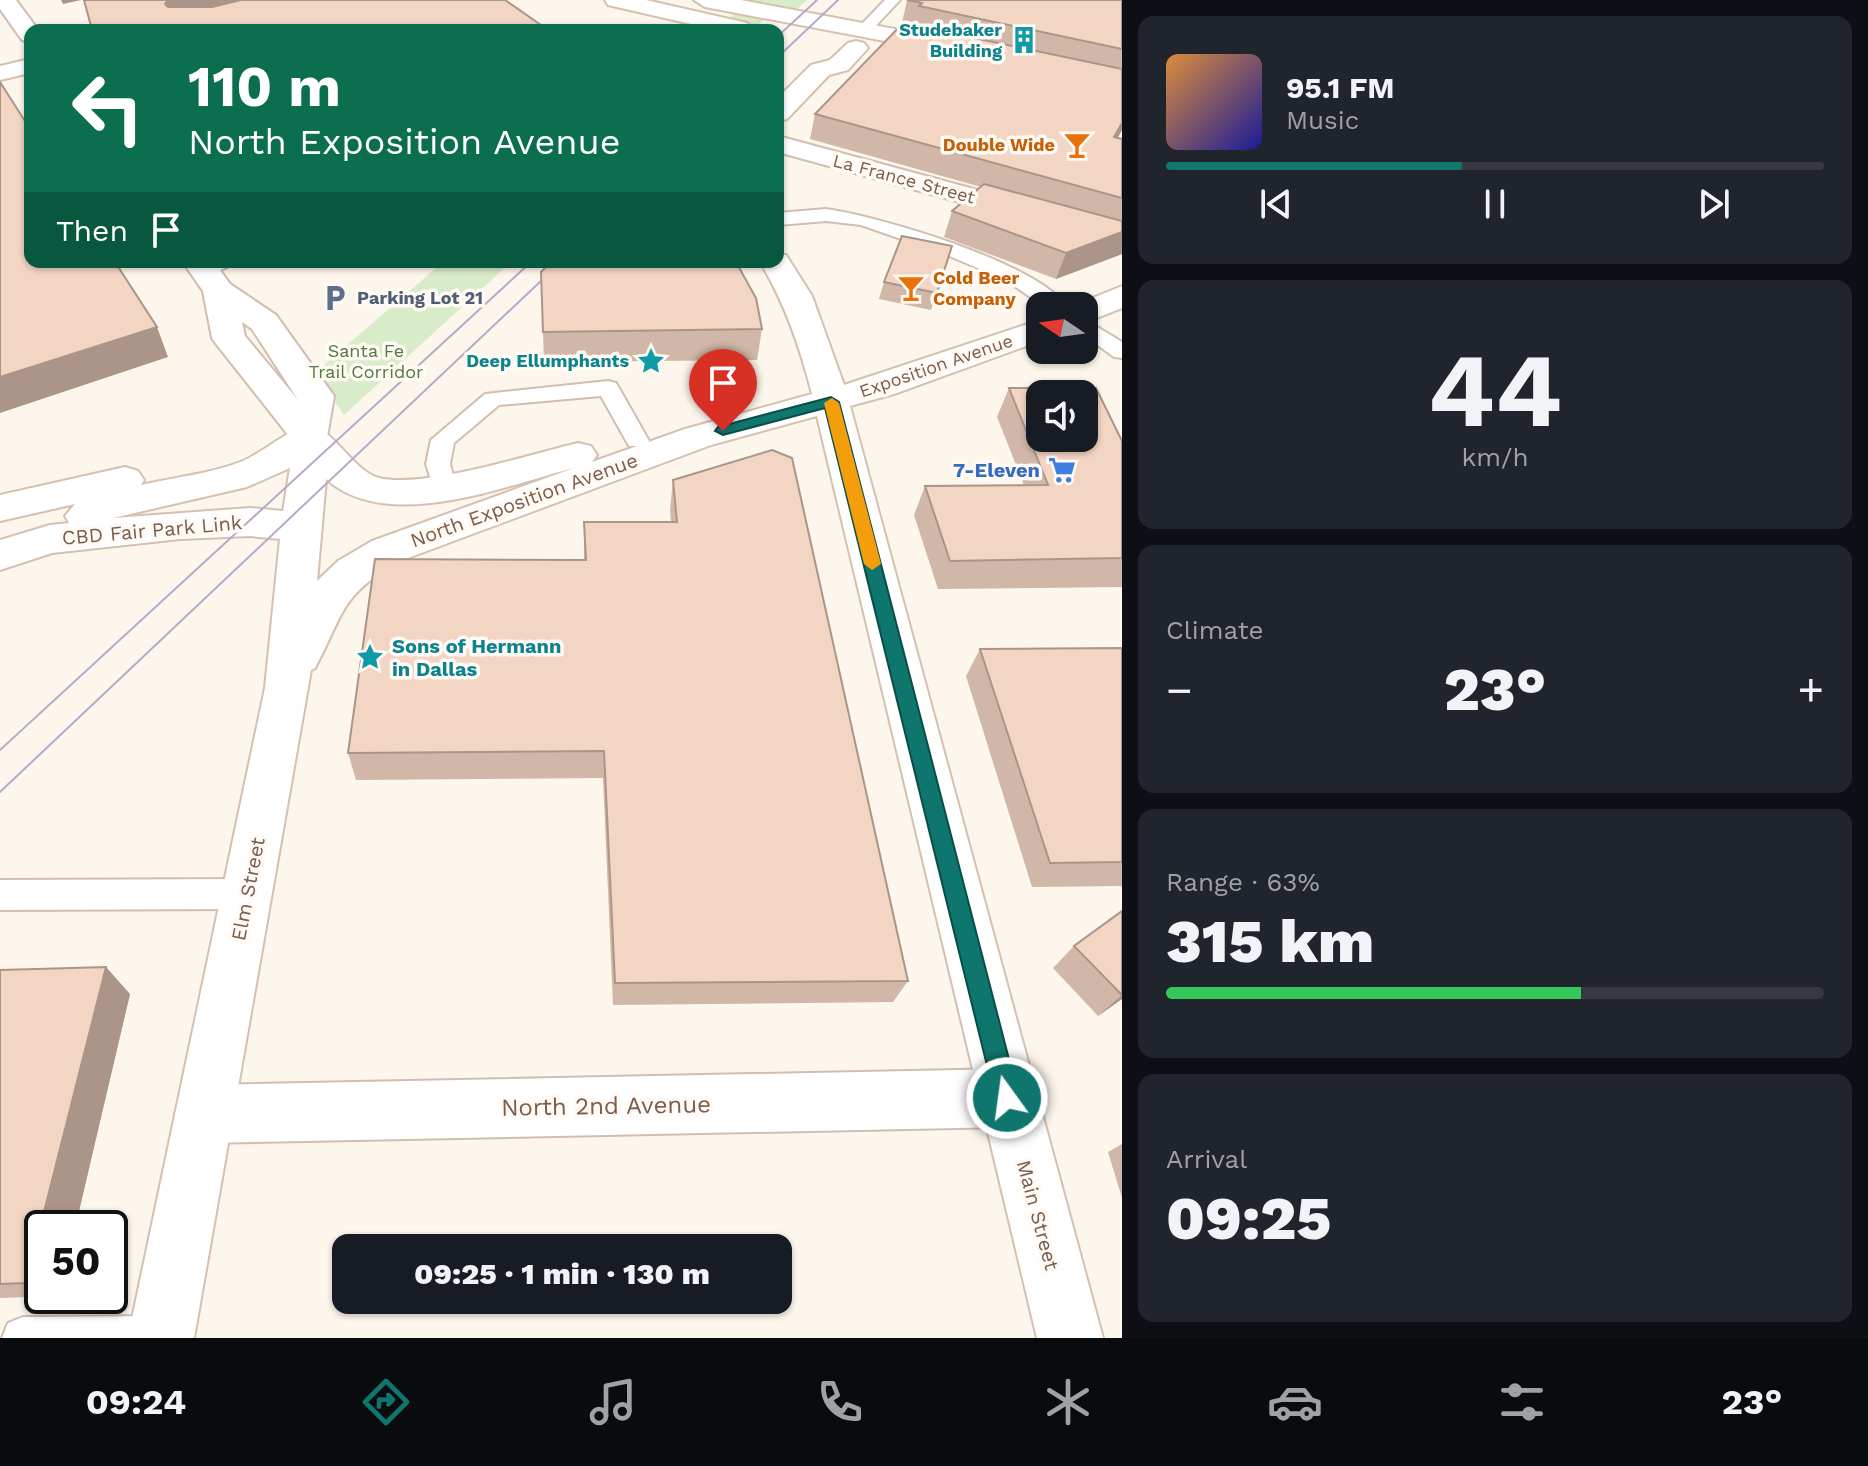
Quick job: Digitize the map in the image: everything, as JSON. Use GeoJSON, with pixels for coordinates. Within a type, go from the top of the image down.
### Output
{"type":"FeatureCollection","features":[{"type":"Feature","properties":{"kind":"main road"},"geometry":{"type":"LineString","coordinates":[[5,0],[24,27]]}},
{"type":"Feature","properties":{"kind":"main road"},"geometry":{"type":"LineString","coordinates":[[616,0],[722,24]]}},
{"type":"Feature","properties":{"kind":"main road"},"geometry":{"type":"LineString","coordinates":[[705,0],[860,39],[969,61]]}},
{"type":"Feature","properties":{"kind":"main road"},"geometry":{"type":"LineString","coordinates":[[784,33],[860,39]]}},
{"type":"Feature","properties":{"kind":"main road"},"geometry":{"type":"LineString","coordinates":[[784,107],[820,70],[839,65],[860,39]]}},
{"type":"Feature","properties":{"kind":"main road"},"geometry":{"type":"LineString","coordinates":[[804,49],[819,64],[820,70]]}},
{"type":"Feature","properties":{"kind":"main road"},"geometry":{"type":"LineString","coordinates":[[0,73],[24,67]]}},
{"type":"Feature","properties":{"kind":"main road","name":"La France Street"},"geometry":{"type":"LineString","coordinates":[[784,146],[1122,238]]}},
{"type":"Feature","properties":{"kind":"main road","name":"Main Street"},"geometry":{"type":"LineString","coordinates":[[779,268],[796,296],[821,362],[1070,1338]]}},
{"type":"Feature","properties":{"kind":"main road"},"geometry":{"type":"LineString","coordinates":[[210,271],[229,338],[340,471],[371,490],[404,494],[637,441],[698,437]]}},
{"type":"Feature","properties":{"kind":"main road"},"geometry":{"type":"LineString","coordinates":[[1098,307],[1122,296]]}},
{"type":"Feature","properties":{"kind":"main road","name":"Exposition Avenue"},"geometry":{"type":"LineString","coordinates":[[831,402],[1026,335]]}},
{"type":"Feature","properties":{"kind":"main road","name":"North Exposition Avenue"},"geometry":{"type":"LineString","coordinates":[[287,688],[316,616],[336,584],[357,566],[448,527],[698,437],[831,402]]}},
{"type":"Feature","properties":{"kind":"main road","name":"CBD Fair Park Link"},"geometry":{"type":"LineString","coordinates":[[50,539],[91,512],[128,501],[208,487],[262,468],[289,455],[309,437]]}},
{"type":"Feature","properties":{"kind":"main road","name":"Elm Street"},"geometry":{"type":"LineString","coordinates":[[161,1338],[287,688],[309,466],[309,437]]}},
{"type":"Feature","properties":{"kind":"main road","name":"CBD Fair Park Link"},"geometry":{"type":"LineString","coordinates":[[0,508],[70,490],[185,470],[262,468]]}},
{"type":"Feature","properties":{"kind":"main road","name":"CBD Fair Park Link"},"geometry":{"type":"LineString","coordinates":[[0,555],[50,539],[219,523],[250,522],[301,527]]}},
{"type":"Feature","properties":{"kind":"main road","name":"North 2nd Avenue"},"geometry":{"type":"LineString","coordinates":[[204,1114],[1007,1098]]}},
{"type":"Feature","properties":{"kind":"lane"},"geometry":{"type":"LineString","coordinates":[[860,39],[893,0]]}},
{"type":"Feature","properties":{"kind":"lane"},"geometry":{"type":"LineString","coordinates":[[784,218],[826,215],[864,220],[954,251],[1013,276],[1036,292]]}},
{"type":"Feature","properties":{"kind":"lane"},"geometry":{"type":"LineString","coordinates":[[1098,335],[1122,352]]}},
{"type":"Feature","properties":{"kind":"lane"},"geometry":{"type":"LineString","coordinates":[[444,486],[438,464],[443,440],[493,399],[608,388],[637,441]]}},
{"type":"Feature","properties":{"kind":"lane"},"geometry":{"type":"LineString","coordinates":[[0,895],[247,894]]}},
{"type":"Feature","properties":{"kind":"lane"},"geometry":{"type":"LineString","coordinates":[[23,1338],[161,1338]]}},
{"type":"Feature","properties":{"kind":"green space"},"geometry":{"type":"Polygon","coordinates":[[[754,0],[807,0],[794,12],[778,9],[759,24],[720,24],[754,0]]]}},
{"type":"Feature","properties":{"kind":"green space","name":"Santa Fe Trail Corridor"},"geometry":{"type":"Polygon","coordinates":[[[436,268],[504,268],[344,415],[315,373],[436,268]]]}},
{"type":"Feature","properties":{"kind":"building"},"geometry":{"type":"Polygon","coordinates":[[[84,0],[168,0],[165,4],[168,7],[212,7],[241,0],[505,0],[539,24],[90,24],[84,0]]]}},
{"type":"Feature","properties":{"kind":"building"},"geometry":{"type":"Polygon","coordinates":[[[907,0],[1122,0],[1122,49],[919,6],[922,3],[907,0]]]}},
{"type":"Feature","properties":{"kind":"building"},"geometry":{"type":"Polygon","coordinates":[[[903,23],[1122,69],[1122,123],[1114,137],[1122,139],[1122,198],[815,114],[903,23]]]}},
{"type":"Feature","properties":{"kind":"building"},"geometry":{"type":"Polygon","coordinates":[[[0,82],[24,120],[24,268],[119,268],[157,327],[0,377],[0,82]]]}},
{"type":"Feature","properties":{"kind":"building"},"geometry":{"type":"Polygon","coordinates":[[[984,184],[1122,221],[1122,232],[1066,253],[952,211],[984,184]]]}},
{"type":"Feature","properties":{"kind":"building"},"geometry":{"type":"Polygon","coordinates":[[[902,236],[952,246],[937,293],[884,282],[902,236]]]}},
{"type":"Feature","properties":{"kind":"building"},"geometry":{"type":"Polygon","coordinates":[[[545,268],[739,268],[756,298],[762,329],[543,332],[541,272],[545,268]]]}},
{"type":"Feature","properties":{"kind":"building"},"geometry":{"type":"Polygon","coordinates":[[[1009,388],[1026,388],[1026,430],[1009,388]]]}},
{"type":"Feature","properties":{"kind":"building"},"geometry":{"type":"Polygon","coordinates":[[[1098,392],[1122,441],[1122,558],[950,561],[925,486],[1048,485],[1035,452],[1098,452],[1098,392]]]}},
{"type":"Feature","properties":{"kind":"building"},"geometry":{"type":"Polygon","coordinates":[[[772,450],[792,458],[908,981],[615,983],[604,751],[348,753],[375,559],[586,560],[584,522],[677,522],[673,480],[772,450]]]}},
{"type":"Feature","properties":{"kind":"building"},"geometry":{"type":"Polygon","coordinates":[[[1122,648],[1122,862],[1050,863],[980,649],[1122,648]]]}},
{"type":"Feature","properties":{"kind":"building"},"geometry":{"type":"Polygon","coordinates":[[[1122,911],[1122,995],[1074,946],[1122,911]]]}},
{"type":"Feature","properties":{"kind":"building"},"geometry":{"type":"Polygon","coordinates":[[[106,967],[44,1210],[24,1210],[24,1283],[0,1284],[0,970],[106,967]]]}},
{"type":"Feature","properties":{"kind":"tram line"},"geometry":{"type":"LineString","coordinates":[[784,30],[817,0]]}},
{"type":"Feature","properties":{"kind":"tram line"},"geometry":{"type":"LineString","coordinates":[[784,51],[838,0]]}},
{"type":"Feature","properties":{"kind":"tram line"},"geometry":{"type":"LineString","coordinates":[[0,750],[524,268]]}},
{"type":"Feature","properties":{"kind":"tram line"},"geometry":{"type":"LineString","coordinates":[[0,792],[555,268]]}},
{"type":"Feature","properties":{"kind":"slow traffic"},"geometry":{"type":"LineString","coordinates":[[832,403],[872,564]]}},
{"type":"Feature","properties":{"kind":"place","name":"Studebaker Building"},"geometry":{"type":"Point","coordinates":[1024,40]}},
{"type":"Feature","properties":{"kind":"place","name":"Double Wide"},"geometry":{"type":"Point","coordinates":[1077,145]}},
{"type":"Feature","properties":{"kind":"place","name":"Cold Beer Company"},"geometry":{"type":"Point","coordinates":[911,288]}},
{"type":"Feature","properties":{"kind":"place","name":"Parking Lot 21"},"geometry":{"type":"Point","coordinates":[335,298]}},
{"type":"Feature","properties":{"kind":"place","name":"Deep Ellumphants"},"geometry":{"type":"Point","coordinates":[651,361]}},
{"type":"Feature","properties":{"kind":"place","name":"7-Eleven"},"geometry":{"type":"Point","coordinates":[1062,470]}},
{"type":"Feature","properties":{"kind":"place","name":"Sons of Hermann in Dallas"},"geometry":{"type":"Point","coordinates":[370,657]}},
{"type":"Feature","properties":{"kind":"route"},"geometry":{"type":"LineString","coordinates":[[723,431],[831,402],[1007,1098]]}}]}
